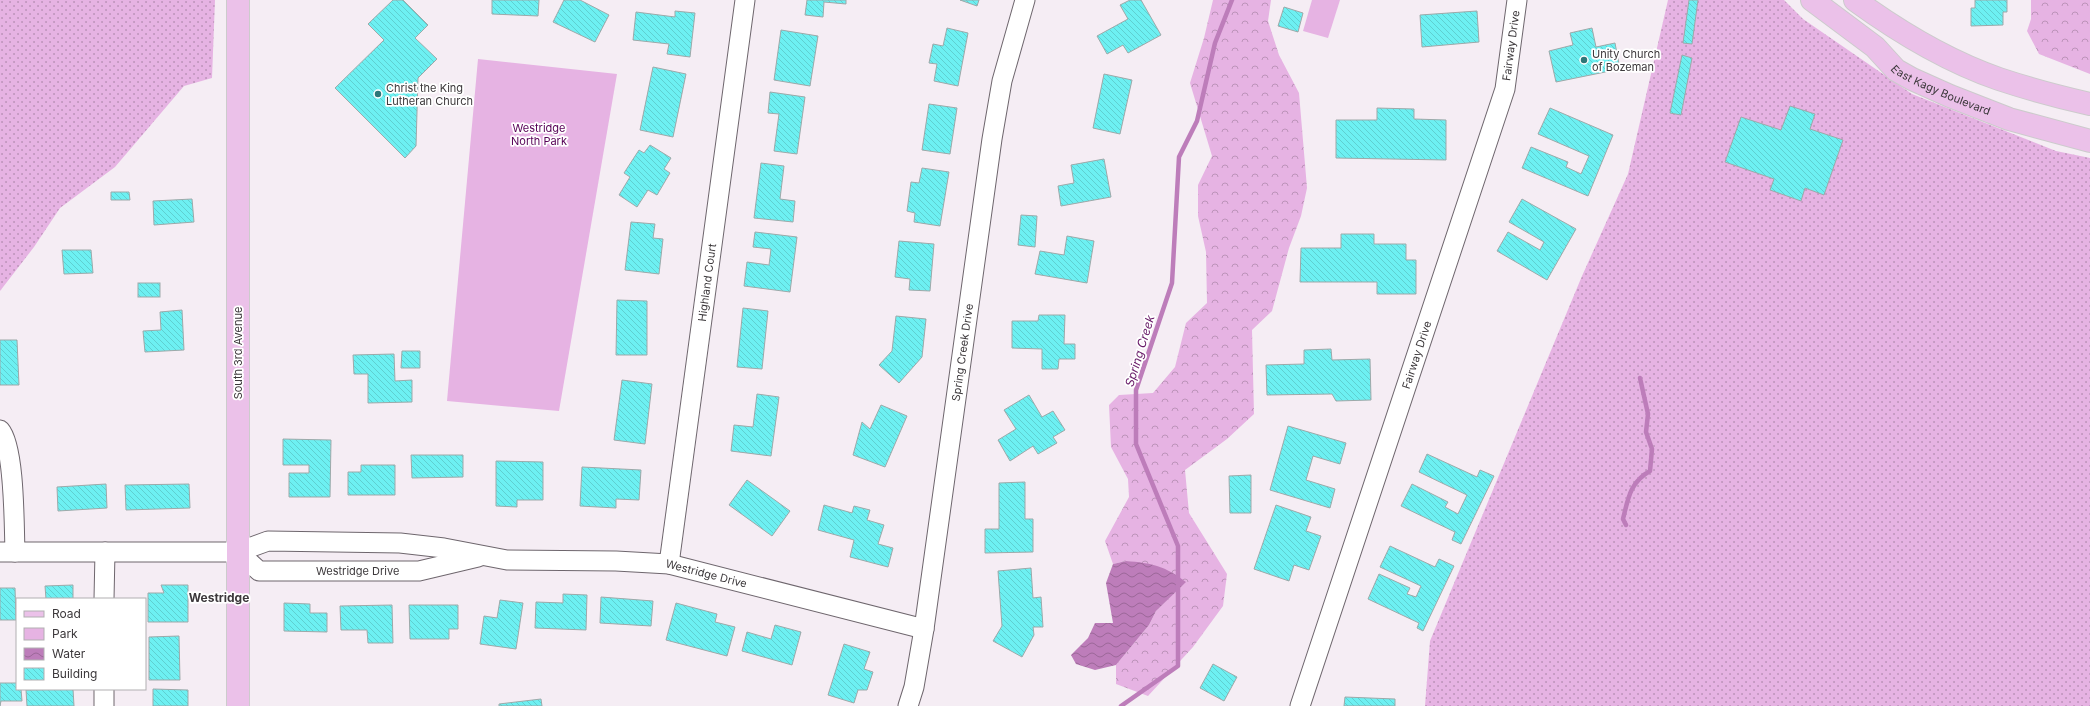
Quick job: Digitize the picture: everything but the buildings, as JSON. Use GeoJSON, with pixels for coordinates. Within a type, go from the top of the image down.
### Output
{"type":"FeatureCollection","features":[{"type":"Feature","properties":{"kind":"main road","name":"South 3rd Avenue"},"geometry":{"type":"LineString","coordinates":[[238,0],[238,706]]}},
{"type":"Feature","properties":{"kind":"main road","name":"East Kagy Boulevard"},"geometry":{"type":"LineString","coordinates":[[1812,0],[1875,47],[1896,70],[1950,96],[2009,119],[2090,141]]}},
{"type":"Feature","properties":{"kind":"main road"},"geometry":{"type":"LineString","coordinates":[[1855,0],[1883,21],[1941,54],[1998,78],[2090,104]]}},
{"type":"Feature","properties":{"kind":"street","name":"Highland Court"},"geometry":{"type":"LineString","coordinates":[[669,564],[745,0]]}},
{"type":"Feature","properties":{"kind":"street","name":"Spring Creek Drive"},"geometry":{"type":"LineString","coordinates":[[908,706],[914,687],[924,629],[992,139],[1002,81],[1025,0]]}},
{"type":"Feature","properties":{"kind":"street","name":"Fairway Drive"},"geometry":{"type":"LineString","coordinates":[[1300,706],[1505,89],[1517,0]]}},
{"type":"Feature","properties":{"kind":"street"},"geometry":{"type":"LineString","coordinates":[[0,430],[3,433],[9,453],[11,470],[8,552]]}},
{"type":"Feature","properties":{"kind":"street","name":"Westridge Drive"},"geometry":{"type":"LineString","coordinates":[[8,552],[238,552],[268,541],[392,542],[444,548],[507,560],[616,561],[669,564],[924,629]]}},
{"type":"Feature","properties":{"kind":"street"},"geometry":{"type":"LineString","coordinates":[[104,598],[105,552]]}},
{"type":"Feature","properties":{"kind":"street","name":"Westridge Drive"},"geometry":{"type":"LineString","coordinates":[[238,552],[259,571],[419,571],[483,556]]}},
{"type":"Feature","properties":{"kind":"street"},"geometry":{"type":"LineString","coordinates":[[104,690],[104,706]]}},
{"type":"Feature","properties":{"kind":"green space"},"geometry":{"type":"Polygon","coordinates":[[[0,0],[215,0],[212,78],[184,86],[115,167],[60,208],[34,247],[0,291],[0,0]]]}},
{"type":"Feature","properties":{"kind":"green space"},"geometry":{"type":"Polygon","coordinates":[[[1213,0],[1271,0],[1268,21],[1279,55],[1299,93],[1307,188],[1301,216],[1289,248],[1272,311],[1252,330],[1254,414],[1227,439],[1185,470],[1189,513],[1227,574],[1223,606],[1193,647],[1148,696],[1116,684],[1116,665],[1149,625],[1156,611],[1185,582],[1126,561],[1113,564],[1105,541],[1129,497],[1128,479],[1111,447],[1109,405],[1119,395],[1153,393],[1175,367],[1186,323],[1207,303],[1206,252],[1198,216],[1198,185],[1212,156],[1190,83],[1204,38],[1213,0]]]}},
{"type":"Feature","properties":{"kind":"green space"},"geometry":{"type":"Polygon","coordinates":[[[1312,0],[1340,0],[1328,38],[1303,31],[1312,0]]]}},
{"type":"Feature","properties":{"kind":"green space"},"geometry":{"type":"Polygon","coordinates":[[[1668,0],[1784,0],[1803,19],[1912,94],[2056,151],[2090,158],[2090,706],[1425,706],[1430,641],[1582,276],[1628,174],[1668,0]]]}},
{"type":"Feature","properties":{"kind":"green space"},"geometry":{"type":"Polygon","coordinates":[[[2031,0],[2090,0],[2090,74],[2039,54],[2027,31],[2031,19],[2031,0]]]}},
{"type":"Feature","properties":{"kind":"green space","name":"Westridge North Park"},"geometry":{"type":"Polygon","coordinates":[[[478,59],[617,74],[559,411],[447,401],[478,59]]]}},
{"type":"Feature","properties":{"kind":"water"},"geometry":{"type":"Polygon","coordinates":[[[1126,561],[1158,566],[1171,572],[1186,582],[1156,611],[1149,625],[1116,665],[1095,670],[1076,664],[1071,655],[1088,638],[1095,623],[1113,623],[1106,583],[1113,564],[1126,561]]]}},
{"type":"Feature","properties":{"kind":"waterway","name":"Spring Creek"},"geometry":{"type":"LineString","coordinates":[[1121,706],[1178,666],[1178,546],[1136,444],[1136,390],[1172,283],[1179,157],[1197,121],[1215,43],[1232,0]]}},
{"type":"Feature","properties":{"kind":"waterway"},"geometry":{"type":"LineString","coordinates":[[1626,525],[1623,519],[1631,492],[1638,480],[1650,471],[1652,449],[1646,432],[1648,414],[1640,378]]}},
{"type":"Feature","properties":{"kind":"place","name":"Unity Church of Bozeman"},"geometry":{"type":"Point","coordinates":[1584,60]}},
{"type":"Feature","properties":{"kind":"place","name":"Christ the King Lutheran Church"},"geometry":{"type":"Point","coordinates":[378,94]}},
{"type":"Feature","properties":{"kind":"district","name":"Westridge"},"geometry":{"type":"Point","coordinates":[219,598]}}]}
